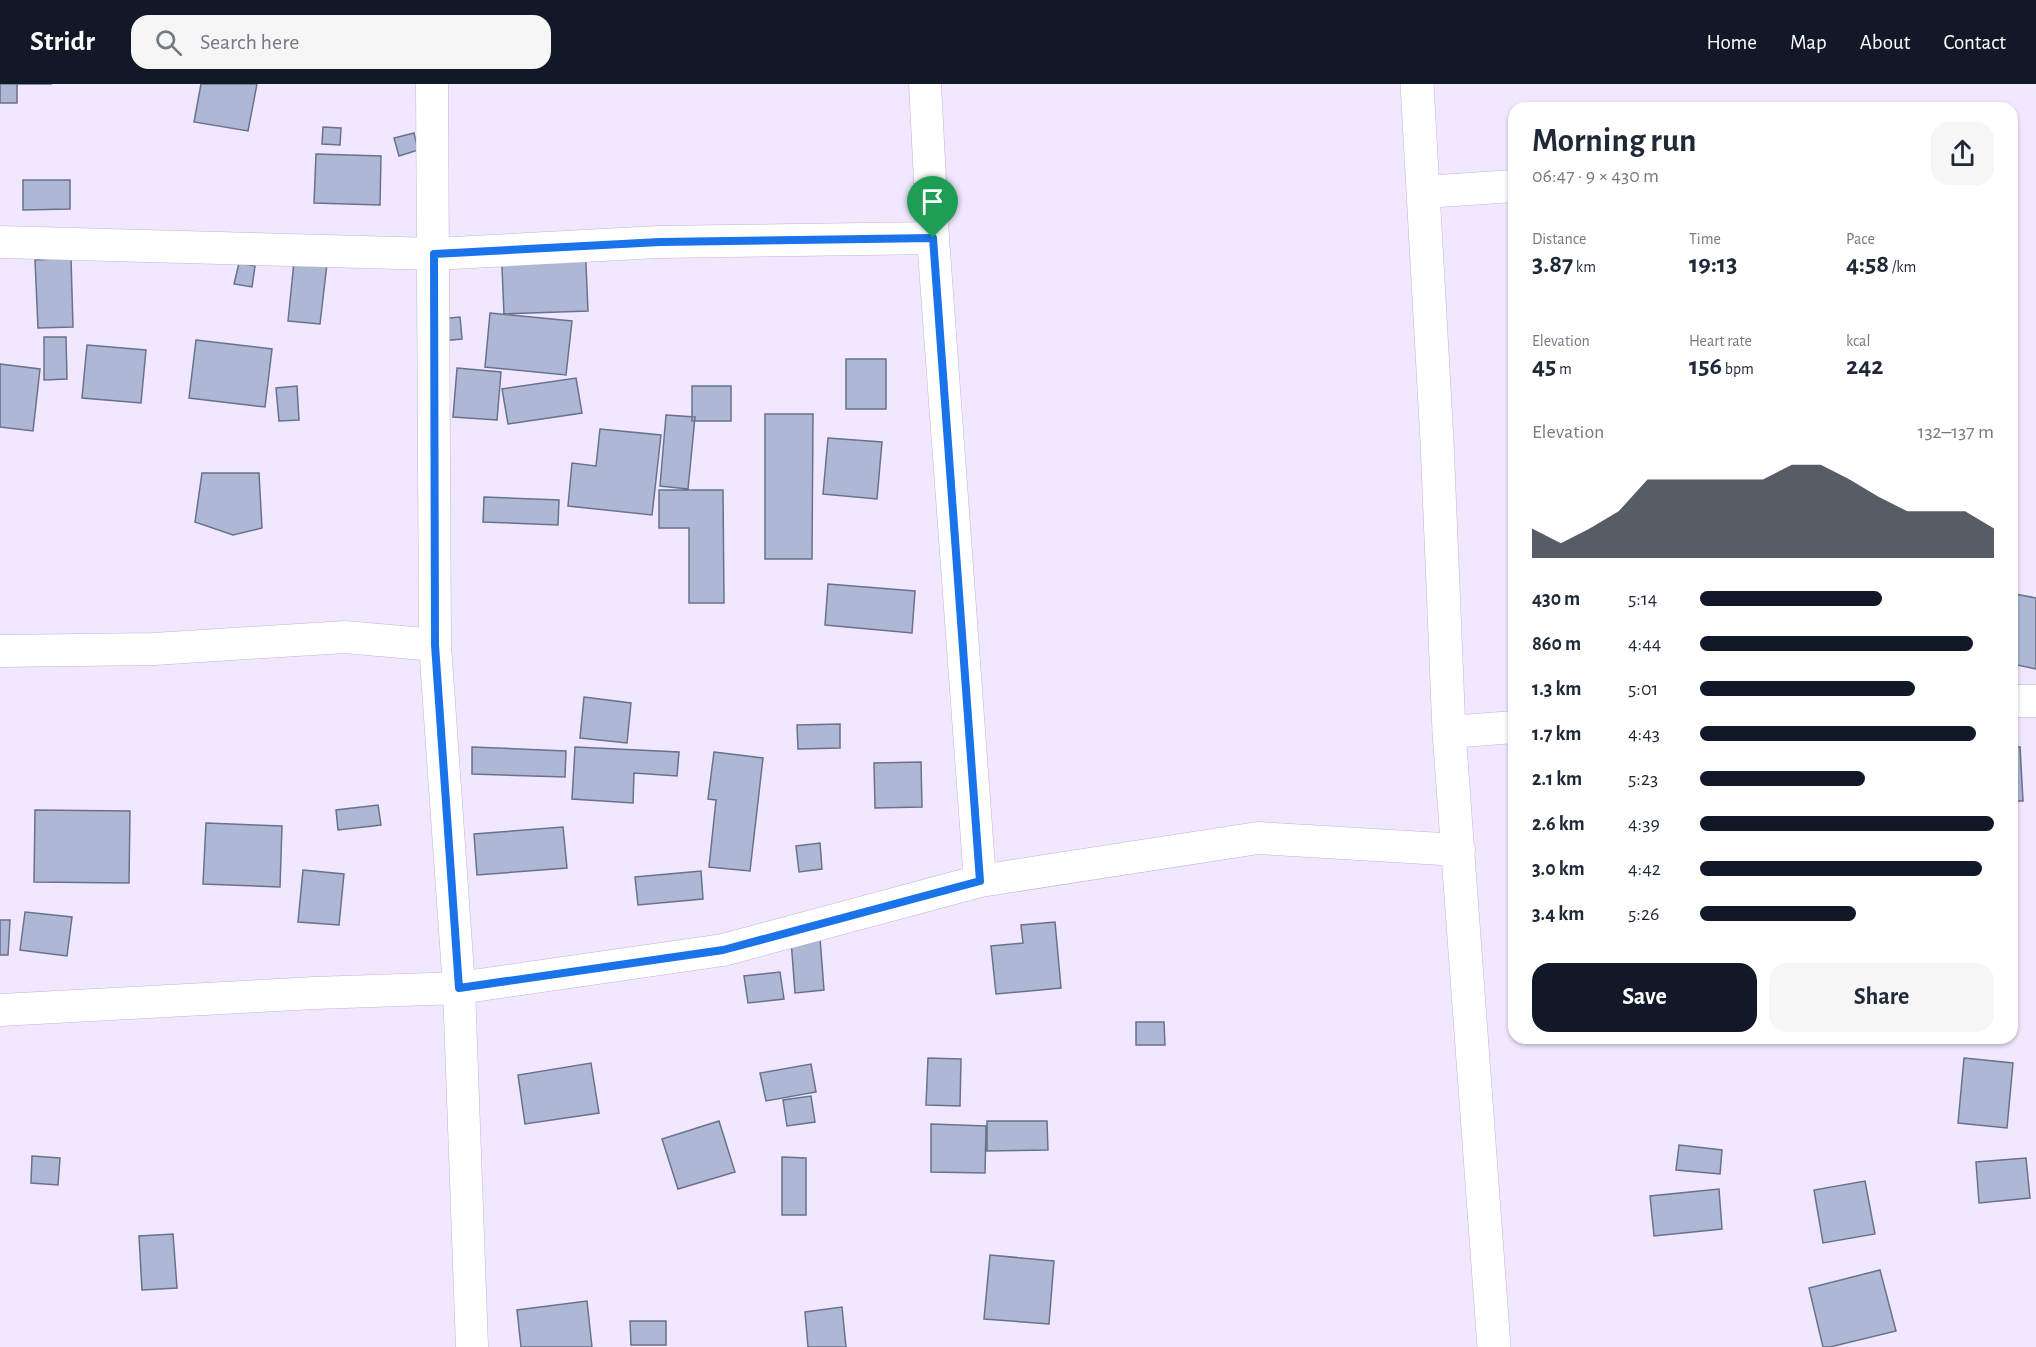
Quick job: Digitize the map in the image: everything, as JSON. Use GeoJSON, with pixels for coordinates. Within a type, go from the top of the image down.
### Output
{"type":"FeatureCollection","features":[{"type":"Feature","properties":{"kind":"main road"},"geometry":{"type":"LineString","coordinates":[[1417,84],[1437,441],[1449,732],[1494,1347]]}},
{"type":"Feature","properties":{"kind":"street"},"geometry":{"type":"LineString","coordinates":[[432,84],[435,645],[459,988],[472,1347]]}},
{"type":"Feature","properties":{"kind":"street"},"geometry":{"type":"LineString","coordinates":[[925,84],[933,238],[980,881]]}},
{"type":"Feature","properties":{"kind":"street"},"geometry":{"type":"LineString","coordinates":[[1424,192],[1508,186]]}},
{"type":"Feature","properties":{"kind":"street"},"geometry":{"type":"LineString","coordinates":[[0,242],[434,254],[660,242],[933,238]]}},
{"type":"Feature","properties":{"kind":"street"},"geometry":{"type":"LineString","coordinates":[[0,651],[154,649],[345,637],[435,645]]}},
{"type":"Feature","properties":{"kind":"street"},"geometry":{"type":"LineString","coordinates":[[2018,701],[2036,701]]}},
{"type":"Feature","properties":{"kind":"street"},"geometry":{"type":"LineString","coordinates":[[1449,732],[1508,727]]}},
{"type":"Feature","properties":{"kind":"street"},"geometry":{"type":"LineString","coordinates":[[0,1010],[315,993],[459,988],[723,950],[980,881],[1258,838],[1459,850]]}},
{"type":"Feature","properties":{"kind":"building"},"geometry":{"type":"Polygon","coordinates":[[[0,84],[17,84],[17,103],[0,103],[0,84]]]}},
{"type":"Feature","properties":{"kind":"building"},"geometry":{"type":"Polygon","coordinates":[[[201,84],[257,84],[248,131],[194,122],[201,84]]]}},
{"type":"Feature","properties":{"kind":"building"},"geometry":{"type":"Polygon","coordinates":[[[323,127],[341,128],[340,145],[322,144],[323,127]]]}},
{"type":"Feature","properties":{"kind":"building"},"geometry":{"type":"Polygon","coordinates":[[[414,133],[418,150],[399,156],[394,138],[414,133]]]}},
{"type":"Feature","properties":{"kind":"building"},"geometry":{"type":"Polygon","coordinates":[[[316,154],[381,156],[380,205],[314,203],[316,154]]]}},
{"type":"Feature","properties":{"kind":"building"},"geometry":{"type":"Polygon","coordinates":[[[23,180],[70,180],[70,209],[23,210],[23,180]]]}},
{"type":"Feature","properties":{"kind":"building"},"geometry":{"type":"Polygon","coordinates":[[[585,241],[588,311],[504,314],[501,244],[585,241]]]}},
{"type":"Feature","properties":{"kind":"building"},"geometry":{"type":"Polygon","coordinates":[[[295,252],[328,255],[320,324],[288,321],[295,252]]]}},
{"type":"Feature","properties":{"kind":"building"},"geometry":{"type":"Polygon","coordinates":[[[71,258],[73,327],[38,328],[35,260],[71,258]]]}},
{"type":"Feature","properties":{"kind":"building"},"geometry":{"type":"Polygon","coordinates":[[[239,263],[255,266],[252,287],[234,284],[239,263]]]}},
{"type":"Feature","properties":{"kind":"building"},"geometry":{"type":"Polygon","coordinates":[[[490,313],[572,321],[566,375],[485,367],[490,313]]]}},
{"type":"Feature","properties":{"kind":"building"},"geometry":{"type":"Polygon","coordinates":[[[460,317],[462,339],[442,341],[439,319],[460,317]]]}},
{"type":"Feature","properties":{"kind":"building"},"geometry":{"type":"Polygon","coordinates":[[[44,337],[66,337],[67,379],[44,380],[44,337]]]}},
{"type":"Feature","properties":{"kind":"building"},"geometry":{"type":"Polygon","coordinates":[[[196,340],[272,349],[265,407],[189,398],[196,340]]]}},
{"type":"Feature","properties":{"kind":"building"},"geometry":{"type":"Polygon","coordinates":[[[87,345],[146,350],[141,403],[82,398],[87,345]]]}},
{"type":"Feature","properties":{"kind":"building"},"geometry":{"type":"Polygon","coordinates":[[[846,359],[886,359],[886,409],[846,409],[846,359]]]}},
{"type":"Feature","properties":{"kind":"building"},"geometry":{"type":"Polygon","coordinates":[[[0,364],[40,369],[33,431],[0,427],[0,364]]]}},
{"type":"Feature","properties":{"kind":"building"},"geometry":{"type":"Polygon","coordinates":[[[457,368],[501,372],[497,420],[453,417],[457,368]]]}},
{"type":"Feature","properties":{"kind":"building"},"geometry":{"type":"Polygon","coordinates":[[[576,378],[582,413],[508,424],[502,389],[576,378]]]}},
{"type":"Feature","properties":{"kind":"building"},"geometry":{"type":"Polygon","coordinates":[[[297,386],[299,420],[279,421],[276,388],[297,386]]]}},
{"type":"Feature","properties":{"kind":"building"},"geometry":{"type":"Polygon","coordinates":[[[692,386],[731,386],[731,421],[692,421],[692,386]]]}},
{"type":"Feature","properties":{"kind":"building"},"geometry":{"type":"Polygon","coordinates":[[[765,414],[813,414],[812,559],[765,559],[765,414]]]}},
{"type":"Feature","properties":{"kind":"building"},"geometry":{"type":"Polygon","coordinates":[[[666,415],[695,417],[688,489],[660,486],[666,415]]]}},
{"type":"Feature","properties":{"kind":"building"},"geometry":{"type":"Polygon","coordinates":[[[600,429],[661,435],[652,515],[568,506],[572,463],[596,466],[600,429]]]}},
{"type":"Feature","properties":{"kind":"building"},"geometry":{"type":"Polygon","coordinates":[[[828,438],[882,442],[877,499],[823,494],[828,438]]]}},
{"type":"Feature","properties":{"kind":"building"},"geometry":{"type":"Polygon","coordinates":[[[202,473],[259,473],[262,528],[233,535],[195,522],[202,473]]]}},
{"type":"Feature","properties":{"kind":"building"},"geometry":{"type":"Polygon","coordinates":[[[659,490],[723,490],[724,603],[689,603],[689,528],[659,528],[659,490]]]}},
{"type":"Feature","properties":{"kind":"building"},"geometry":{"type":"Polygon","coordinates":[[[484,497],[559,500],[558,525],[483,522],[484,497]]]}},
{"type":"Feature","properties":{"kind":"building"},"geometry":{"type":"Polygon","coordinates":[[[828,584],[915,591],[912,633],[825,625],[828,584]]]}},
{"type":"Feature","properties":{"kind":"building"},"geometry":{"type":"Polygon","coordinates":[[[2018,595],[2036,598],[2036,669],[2018,665],[2018,595]]]}},
{"type":"Feature","properties":{"kind":"building"},"geometry":{"type":"Polygon","coordinates":[[[584,697],[631,703],[627,743],[580,738],[584,697]]]}},
{"type":"Feature","properties":{"kind":"building"},"geometry":{"type":"Polygon","coordinates":[[[840,724],[840,748],[798,749],[797,725],[840,724]]]}},
{"type":"Feature","properties":{"kind":"building"},"geometry":{"type":"Polygon","coordinates":[[[472,747],[566,751],[565,777],[472,774],[472,747]]]}},
{"type":"Feature","properties":{"kind":"building"},"geometry":{"type":"Polygon","coordinates":[[[575,747],[679,752],[677,776],[634,773],[633,803],[572,799],[575,747]]]}},
{"type":"Feature","properties":{"kind":"building"},"geometry":{"type":"Polygon","coordinates":[[[2018,747],[2020,747],[2023,801],[2018,801],[2018,747]]]}},
{"type":"Feature","properties":{"kind":"building"},"geometry":{"type":"Polygon","coordinates":[[[714,752],[763,758],[750,871],[709,867],[716,800],[708,799],[714,752]]]}},
{"type":"Feature","properties":{"kind":"building"},"geometry":{"type":"Polygon","coordinates":[[[921,762],[922,807],[875,808],[874,763],[921,762]]]}},
{"type":"Feature","properties":{"kind":"building"},"geometry":{"type":"Polygon","coordinates":[[[378,805],[381,825],[338,830],[336,810],[378,805]]]}},
{"type":"Feature","properties":{"kind":"building"},"geometry":{"type":"Polygon","coordinates":[[[35,810],[130,811],[129,883],[34,882],[35,810]]]}},
{"type":"Feature","properties":{"kind":"building"},"geometry":{"type":"Polygon","coordinates":[[[206,823],[282,826],[280,887],[203,884],[206,823]]]}},
{"type":"Feature","properties":{"kind":"building"},"geometry":{"type":"Polygon","coordinates":[[[563,827],[567,868],[477,875],[474,834],[563,827]]]}},
{"type":"Feature","properties":{"kind":"building"},"geometry":{"type":"Polygon","coordinates":[[[820,843],[822,869],[799,872],[796,846],[820,843]]]}},
{"type":"Feature","properties":{"kind":"building"},"geometry":{"type":"Polygon","coordinates":[[[303,870],[344,874],[339,925],[298,922],[303,870]]]}},
{"type":"Feature","properties":{"kind":"building"},"geometry":{"type":"Polygon","coordinates":[[[701,871],[703,899],[638,905],[635,877],[701,871]]]}},
{"type":"Feature","properties":{"kind":"building"},"geometry":{"type":"Polygon","coordinates":[[[25,912],[72,917],[67,956],[20,950],[25,912]]]}},
{"type":"Feature","properties":{"kind":"building"},"geometry":{"type":"Polygon","coordinates":[[[0,920],[10,920],[8,955],[0,955],[0,920]]]}},
{"type":"Feature","properties":{"kind":"building"},"geometry":{"type":"Polygon","coordinates":[[[1055,922],[1061,988],[996,994],[991,946],[1023,943],[1021,925],[1055,922]]]}},
{"type":"Feature","properties":{"kind":"building"},"geometry":{"type":"Polygon","coordinates":[[[820,938],[824,990],[795,993],[791,940],[820,938]]]}},
{"type":"Feature","properties":{"kind":"building"},"geometry":{"type":"Polygon","coordinates":[[[780,972],[784,999],[748,1003],[744,976],[780,972]]]}},
{"type":"Feature","properties":{"kind":"building"},"geometry":{"type":"Polygon","coordinates":[[[1136,1022],[1164,1022],[1165,1045],[1136,1045],[1136,1022]]]}},
{"type":"Feature","properties":{"kind":"building"},"geometry":{"type":"Polygon","coordinates":[[[928,1058],[961,1059],[960,1106],[926,1105],[928,1058]]]}},
{"type":"Feature","properties":{"kind":"building"},"geometry":{"type":"Polygon","coordinates":[[[1964,1058],[2013,1063],[2007,1128],[1958,1123],[1964,1058]]]}},
{"type":"Feature","properties":{"kind":"building"},"geometry":{"type":"Polygon","coordinates":[[[591,1063],[599,1113],[525,1124],[518,1075],[591,1063]]]}},
{"type":"Feature","properties":{"kind":"building"},"geometry":{"type":"Polygon","coordinates":[[[811,1064],[816,1092],[766,1101],[760,1073],[811,1064]]]}},
{"type":"Feature","properties":{"kind":"building"},"geometry":{"type":"Polygon","coordinates":[[[811,1096],[815,1122],[787,1126],[783,1100],[811,1096]]]}},
{"type":"Feature","properties":{"kind":"building"},"geometry":{"type":"Polygon","coordinates":[[[719,1121],[735,1172],[678,1189],[662,1139],[719,1121]]]}},
{"type":"Feature","properties":{"kind":"building"},"geometry":{"type":"Polygon","coordinates":[[[987,1121],[1047,1121],[1048,1150],[987,1151],[987,1121]]]}},
{"type":"Feature","properties":{"kind":"building"},"geometry":{"type":"Polygon","coordinates":[[[931,1124],[986,1126],[985,1173],[931,1172],[931,1124]]]}},
{"type":"Feature","properties":{"kind":"building"},"geometry":{"type":"Polygon","coordinates":[[[1679,1145],[1722,1150],[1720,1174],[1676,1170],[1679,1145]]]}},
{"type":"Feature","properties":{"kind":"building"},"geometry":{"type":"Polygon","coordinates":[[[32,1156],[60,1158],[58,1185],[31,1183],[32,1156]]]}},
{"type":"Feature","properties":{"kind":"building"},"geometry":{"type":"Polygon","coordinates":[[[782,1157],[806,1158],[806,1215],[782,1215],[782,1157]]]}},
{"type":"Feature","properties":{"kind":"building"},"geometry":{"type":"Polygon","coordinates":[[[2026,1158],[2030,1198],[1979,1203],[1976,1162],[2026,1158]]]}},
{"type":"Feature","properties":{"kind":"building"},"geometry":{"type":"Polygon","coordinates":[[[1865,1181],[1875,1234],[1823,1243],[1814,1190],[1865,1181]]]}},
{"type":"Feature","properties":{"kind":"building"},"geometry":{"type":"Polygon","coordinates":[[[1719,1189],[1722,1229],[1654,1236],[1650,1196],[1719,1189]]]}},
{"type":"Feature","properties":{"kind":"building"},"geometry":{"type":"Polygon","coordinates":[[[173,1234],[177,1288],[142,1290],[139,1236],[173,1234]]]}},
{"type":"Feature","properties":{"kind":"building"},"geometry":{"type":"Polygon","coordinates":[[[990,1255],[1054,1261],[1049,1324],[984,1319],[990,1255]]]}},
{"type":"Feature","properties":{"kind":"building"},"geometry":{"type":"Polygon","coordinates":[[[1880,1270],[1896,1331],[1823,1347],[1809,1288],[1880,1270]]]}},
{"type":"Feature","properties":{"kind":"building"},"geometry":{"type":"Polygon","coordinates":[[[587,1301],[592,1347],[521,1347],[517,1310],[587,1301]]]}},
{"type":"Feature","properties":{"kind":"building"},"geometry":{"type":"Polygon","coordinates":[[[842,1307],[846,1347],[808,1347],[805,1312],[842,1307]]]}},
{"type":"Feature","properties":{"kind":"building"},"geometry":{"type":"Polygon","coordinates":[[[630,1321],[666,1321],[666,1345],[631,1345],[630,1321]]]}},
{"type":"Feature","properties":{"kind":"route"},"geometry":{"type":"LineString","coordinates":[[933,238],[980,881],[723,950],[459,988],[435,645],[434,254],[660,242],[933,238]]}}]}
